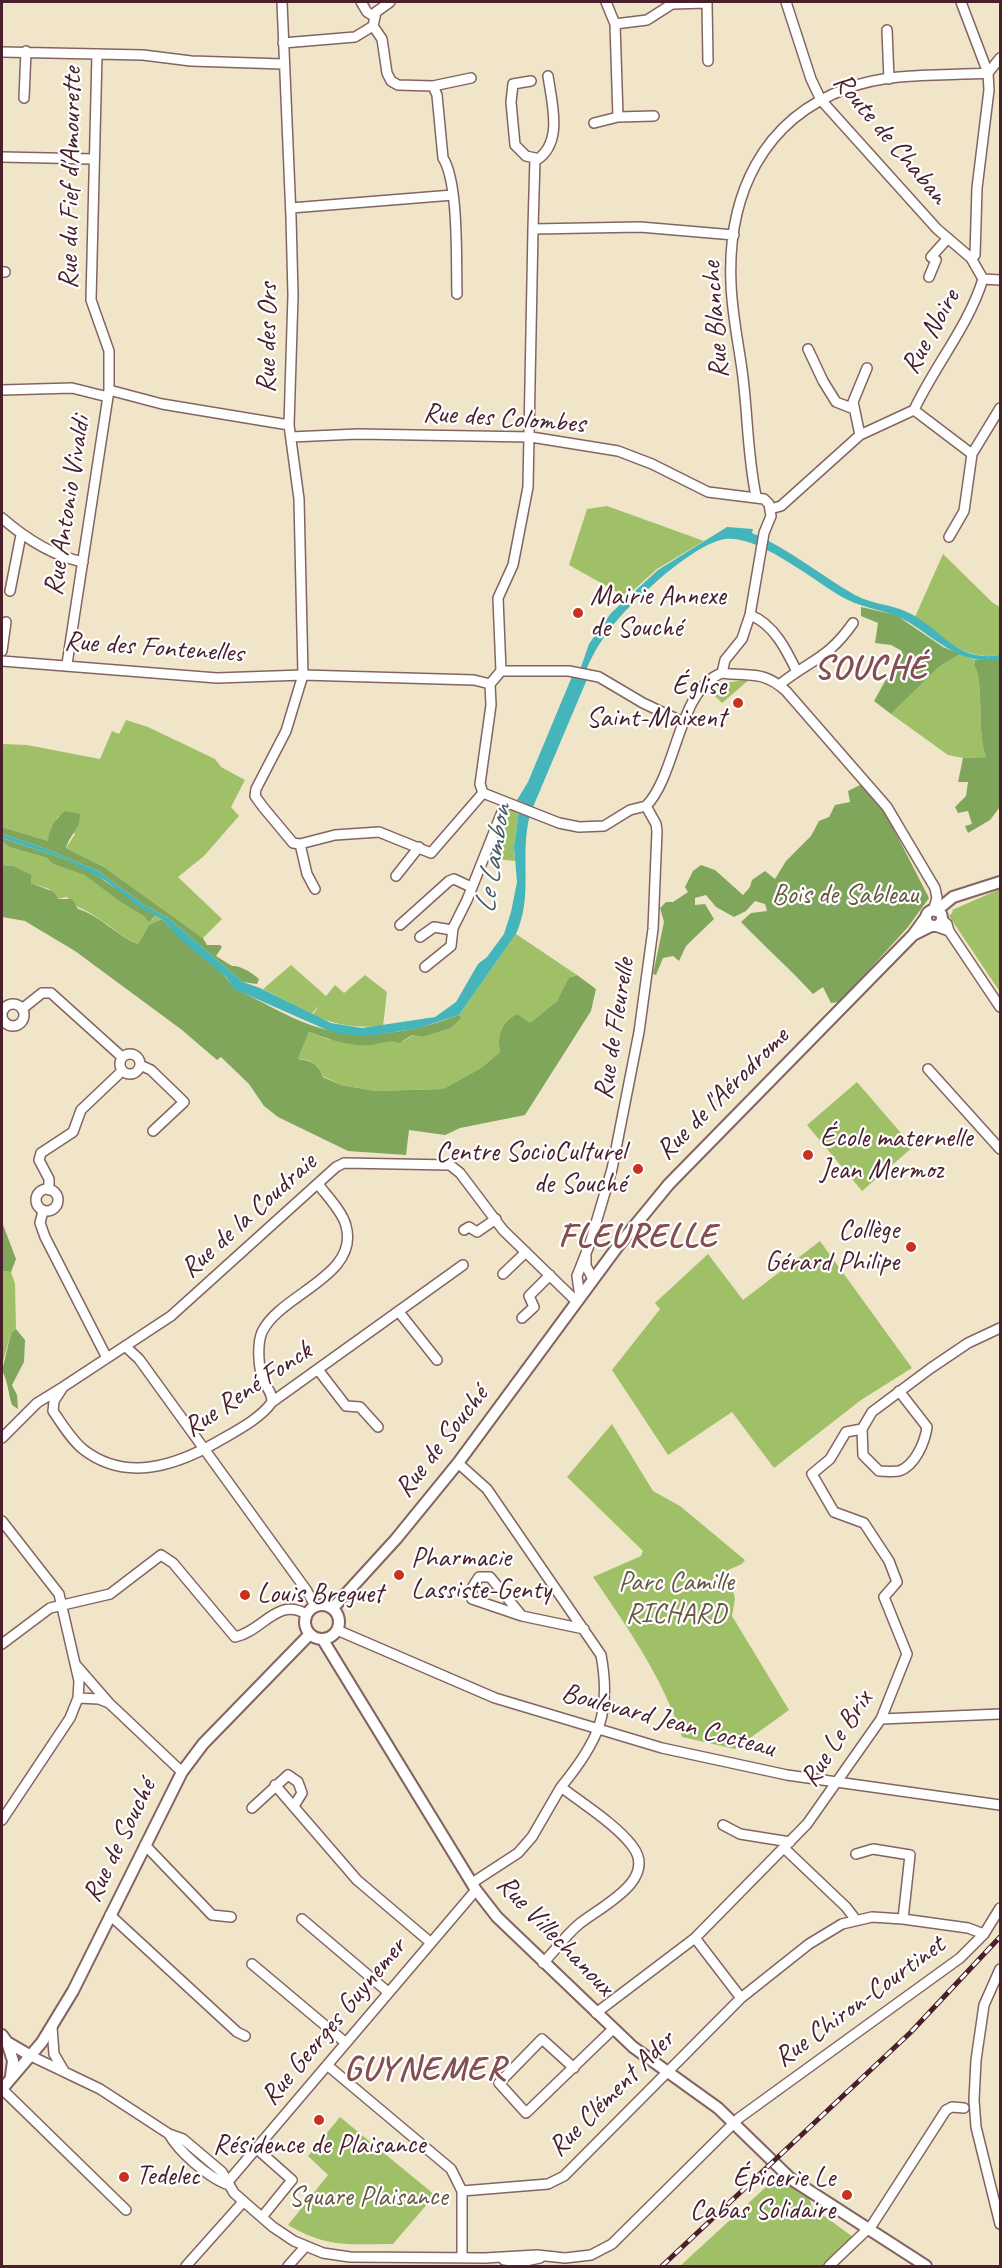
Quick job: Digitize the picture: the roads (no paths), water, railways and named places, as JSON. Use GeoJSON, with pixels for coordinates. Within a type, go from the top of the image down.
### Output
{"type":"FeatureCollection","features":[{"type":"Feature","properties":{"kind":"street","name":"Rue des Ors"},"geometry":{"type":"LineString","coordinates":[[282,2],[293,295],[289,424],[299,499],[303,675],[286,730],[256,789],[255,796],[278,828],[293,843],[300,844]]}},
{"type":"Feature","properties":{"kind":"street"},"geometry":{"type":"LineString","coordinates":[[361,2],[382,39],[387,73],[391,81],[398,85],[433,86],[471,78]]}},
{"type":"Feature","properties":{"kind":"street"},"geometry":{"type":"LineString","coordinates":[[283,43],[355,37],[374,22],[381,6],[390,2]]}},
{"type":"Feature","properties":{"kind":"street"},"geometry":{"type":"LineString","coordinates":[[606,2],[615,24],[618,117]]}},
{"type":"Feature","properties":{"kind":"street","name":"Route de Chaban"},"geometry":{"type":"LineString","coordinates":[[786,2],[811,79],[821,100],[948,238],[971,258]]}},
{"type":"Feature","properties":{"kind":"street","name":"Rue Noire"},"geometry":{"type":"LineString","coordinates":[[771,509],[781,506],[860,435],[914,410],[926,384],[956,340],[978,297],[983,279],[971,258],[975,255],[977,188],[989,90],[988,73],[961,2]]}},
{"type":"Feature","properties":{"kind":"street"},"geometry":{"type":"LineString","coordinates":[[615,24],[646,20],[672,4],[707,3],[708,61]]}},
{"type":"Feature","properties":{"kind":"street"},"geometry":{"type":"LineString","coordinates":[[887,30],[890,79]]}},
{"type":"Feature","properties":{"kind":"street"},"geometry":{"type":"LineString","coordinates":[[24,98],[26,51]]}},
{"type":"Feature","properties":{"kind":"street","name":"Rue du Fief d'Amourette"},"geometry":{"type":"LineString","coordinates":[[2,52],[97,54],[91,300],[109,351],[108,394]]}},
{"type":"Feature","properties":{"kind":"street"},"geometry":{"type":"LineString","coordinates":[[97,54],[143,55],[191,62],[283,64]]}},
{"type":"Feature","properties":{"kind":"street"},"geometry":{"type":"LineString","coordinates":[[988,73],[1000,58]]}},
{"type":"Feature","properties":{"kind":"street","name":"Rue Blanche"},"geometry":{"type":"LineString","coordinates":[[756,496],[748,462],[746,408],[731,282],[734,235],[743,189],[763,151],[778,133],[821,100],[850,87],[890,79],[988,73]]}},
{"type":"Feature","properties":{"kind":"street"},"geometry":{"type":"LineString","coordinates":[[535,161],[549,151],[553,137],[548,76]]}},
{"type":"Feature","properties":{"kind":"street"},"geometry":{"type":"LineString","coordinates":[[531,81],[513,84],[511,102],[514,145],[526,156],[535,158],[529,359],[531,437],[528,487],[513,565],[498,598],[501,670],[490,684],[491,705],[480,784],[483,792],[569,826],[596,827],[611,823],[630,810],[646,806],[662,780],[683,722],[708,682],[722,673],[761,675],[779,684],[887,807],[935,888],[937,898],[935,918],[949,931],[1000,1007]]}},
{"type":"Feature","properties":{"kind":"street"},"geometry":{"type":"LineString","coordinates":[[433,86],[437,95],[443,158],[447,164],[453,195],[452,281],[457,294]]}},
{"type":"Feature","properties":{"kind":"street"},"geometry":{"type":"LineString","coordinates":[[594,123],[618,117],[654,116]]}},
{"type":"Feature","properties":{"kind":"street"},"geometry":{"type":"LineString","coordinates":[[2,157],[94,159]]}},
{"type":"Feature","properties":{"kind":"street"},"geometry":{"type":"LineString","coordinates":[[291,208],[453,195]]}},
{"type":"Feature","properties":{"kind":"street"},"geometry":{"type":"LineString","coordinates":[[533,229],[651,227],[734,235]]}},
{"type":"Feature","properties":{"kind":"street"},"geometry":{"type":"LineString","coordinates":[[929,277],[936,261],[931,257],[948,238]]}},
{"type":"Feature","properties":{"kind":"street"},"geometry":{"type":"LineString","coordinates":[[983,279],[1000,280]]}},
{"type":"Feature","properties":{"kind":"street"},"geometry":{"type":"LineString","coordinates":[[808,349],[823,381],[837,402],[854,409]]}},
{"type":"Feature","properties":{"kind":"street"},"geometry":{"type":"LineString","coordinates":[[860,435],[853,402],[867,368]]}},
{"type":"Feature","properties":{"kind":"street"},"geometry":{"type":"LineString","coordinates":[[2,390],[72,387],[289,424]]}},
{"type":"Feature","properties":{"kind":"street","name":"Rue Antonio Vivaldi"},"geometry":{"type":"LineString","coordinates":[[67,664],[108,394]]}},
{"type":"Feature","properties":{"kind":"street"},"geometry":{"type":"LineString","coordinates":[[949,537],[964,511],[972,454],[1000,408]]}},
{"type":"Feature","properties":{"kind":"street"},"geometry":{"type":"LineString","coordinates":[[914,410],[972,454]]}},
{"type":"Feature","properties":{"kind":"street","name":"Rue des Colombes"},"geometry":{"type":"LineString","coordinates":[[291,437],[357,434],[531,437],[618,451],[652,464],[700,490],[725,495],[756,496]]}},
{"type":"Feature","properties":{"kind":"street"},"geometry":{"type":"LineString","coordinates":[[722,673],[725,660],[742,639],[750,615],[764,533],[771,509],[767,501],[756,496]]}},
{"type":"Feature","properties":{"kind":"street"},"geometry":{"type":"LineString","coordinates":[[2,518],[21,535],[83,562]]}},
{"type":"Feature","properties":{"kind":"street"},"geometry":{"type":"LineString","coordinates":[[10,591],[21,535]]}},
{"type":"Feature","properties":{"kind":"street"},"geometry":{"type":"LineString","coordinates":[[750,615],[782,642],[797,672]]}},
{"type":"Feature","properties":{"kind":"street"},"geometry":{"type":"LineString","coordinates":[[2,651],[6,622]]}},
{"type":"Feature","properties":{"kind":"street"},"geometry":{"type":"LineString","coordinates":[[779,684],[809,666],[836,645],[853,623]]}},
{"type":"Feature","properties":{"kind":"street","name":"Rue des Fontenelles"},"geometry":{"type":"LineString","coordinates":[[2,661],[67,664],[217,678],[303,675],[474,680],[490,684]]}},
{"type":"Feature","properties":{"kind":"street"},"geometry":{"type":"LineString","coordinates":[[501,670],[591,674],[612,682],[644,703],[683,722]]}},
{"type":"Feature","properties":{"kind":"street"},"geometry":{"type":"LineString","coordinates":[[315,889],[307,874],[300,844],[334,835],[379,832],[431,853],[483,792]]}},
{"type":"Feature","properties":{"kind":"street"},"geometry":{"type":"LineString","coordinates":[[425,967],[451,946],[452,930],[511,803]]}},
{"type":"Feature","properties":{"kind":"street","name":"Rue de Fleurelle"},"geometry":{"type":"LineString","coordinates":[[579,1300],[577,1276],[586,1257],[612,1168],[639,1032],[653,929],[657,831],[656,824],[646,806]]}},
{"type":"Feature","properties":{"kind":"street"},"geometry":{"type":"LineString","coordinates":[[396,876],[419,847]]}},
{"type":"Feature","properties":{"kind":"street"},"geometry":{"type":"LineString","coordinates":[[400,925],[449,881],[454,879],[471,887]]}},
{"type":"Feature","properties":{"kind":"street","name":"Rue de l'Aérodrome"},"geometry":{"type":"LineString","coordinates":[[579,1300],[593,1279],[669,1184],[913,935],[951,904],[1000,882]]}},
{"type":"Feature","properties":{"kind":"street"},"geometry":{"type":"LineString","coordinates":[[420,937],[434,927],[452,930]]}},
{"type":"Feature","properties":{"kind":"street"},"geometry":{"type":"LineString","coordinates":[[22,1009],[42,993],[51,993],[122,1057]]}},
{"type":"Feature","properties":{"kind":"street"},"geometry":{"type":"LineString","coordinates":[[122,1057],[134,1054],[140,1065],[151,1070],[184,1102],[153,1131]]}},
{"type":"Feature","properties":{"kind":"street"},"geometry":{"type":"LineString","coordinates":[[122,1057],[119,1065],[122,1071],[131,1074],[140,1065]]}},
{"type":"Feature","properties":{"kind":"street"},"geometry":{"type":"LineString","coordinates":[[928,1069],[1000,1149]]}},
{"type":"Feature","properties":{"kind":"street"},"geometry":{"type":"LineString","coordinates":[[49,1190],[49,1179],[39,1160],[41,1153],[74,1132],[81,1110],[122,1071]]}},
{"type":"Feature","properties":{"kind":"street","name":"Rue de la Coudraie"},"geometry":{"type":"LineString","coordinates":[[2,1438],[49,1394],[63,1388],[171,1316],[336,1167],[344,1163],[450,1166],[460,1173],[496,1219],[526,1252],[579,1300]]}},
{"type":"Feature","properties":{"kind":"street"},"geometry":{"type":"LineString","coordinates":[[272,1402],[272,1394],[263,1380],[259,1357],[261,1333],[273,1316],[338,1266],[346,1245],[346,1225],[318,1184]]}},
{"type":"Feature","properties":{"kind":"street"},"geometry":{"type":"LineString","coordinates":[[49,1190],[55,1193],[58,1202],[52,1210],[43,1210],[36,1203],[37,1196],[42,1191],[49,1190]]}},
{"type":"Feature","properties":{"kind":"street"},"geometry":{"type":"LineString","coordinates":[[43,1210],[40,1223],[45,1237],[107,1358]]}},
{"type":"Feature","properties":{"kind":"street"},"geometry":{"type":"LineString","coordinates":[[464,1230],[469,1227],[477,1232],[496,1219]]}},
{"type":"Feature","properties":{"kind":"street"},"geometry":{"type":"LineString","coordinates":[[503,1274],[526,1252]]}},
{"type":"Feature","properties":{"kind":"street"},"geometry":{"type":"LineString","coordinates":[[586,1257],[586,1266],[593,1279]]}},
{"type":"Feature","properties":{"kind":"street","name":"Rue René Fonck"},"geometry":{"type":"LineString","coordinates":[[53,1411],[83,1449],[102,1461],[122,1469],[159,1466],[204,1449],[266,1411],[272,1402],[319,1371],[463,1265]]}},
{"type":"Feature","properties":{"kind":"street"},"geometry":{"type":"LineString","coordinates":[[522,1318],[534,1307],[529,1296],[550,1275]]}},
{"type":"Feature","properties":{"kind":"street","name":"Rue de Souché"},"geometry":{"type":"LineString","coordinates":[[333,1608],[396,1539],[458,1463],[579,1300]]}},
{"type":"Feature","properties":{"kind":"street"},"geometry":{"type":"LineString","coordinates":[[399,1312],[436,1360]]}},
{"type":"Feature","properties":{"kind":"street"},"geometry":{"type":"LineString","coordinates":[[899,1392],[927,1426],[925,1437],[914,1460],[899,1471],[879,1471],[863,1455],[862,1429],[872,1412],[899,1392],[968,1344],[1000,1328]]}},
{"type":"Feature","properties":{"kind":"street"},"geometry":{"type":"LineString","coordinates":[[125,1346],[139,1359],[315,1606]]}},
{"type":"Feature","properties":{"kind":"street"},"geometry":{"type":"LineString","coordinates":[[319,1371],[346,1406],[360,1407],[378,1427]]}},
{"type":"Feature","properties":{"kind":"street"},"geometry":{"type":"LineString","coordinates":[[29,1411],[36,1408],[53,1411],[54,1401],[63,1388]]}},
{"type":"Feature","properties":{"kind":"street","name":"Rue Le Brix"},"geometry":{"type":"LineString","coordinates":[[596,2013],[695,1938],[787,1845],[807,1824],[881,1719],[907,1654],[884,1597],[897,1582],[889,1561],[864,1523],[834,1512],[812,1474],[830,1459],[846,1432],[862,1429]]}},
{"type":"Feature","properties":{"kind":"street","name":"Rue Georges Guynemer"},"geometry":{"type":"LineString","coordinates":[[226,2184],[327,2066],[474,1886],[518,1853],[532,1837],[561,1787],[580,1763],[599,1730],[606,1703],[606,1680],[601,1654],[487,1489],[458,1463]]}},
{"type":"Feature","properties":{"kind":"street"},"geometry":{"type":"LineString","coordinates":[[2,1521],[59,1594],[64,1607],[73,1662],[79,1681],[78,1698],[70,1718],[2,1820]]}},
{"type":"Feature","properties":{"kind":"street"},"geometry":{"type":"LineString","coordinates":[[2,1644],[50,1608],[64,1607],[110,1594],[161,1555],[173,1563],[235,1637],[257,1628],[282,1609],[295,1608],[306,1614]]}},
{"type":"Feature","properties":{"kind":"street"},"geometry":{"type":"LineString","coordinates":[[522,1616],[490,1578],[479,1577],[472,1588],[472,1599],[522,1616],[584,1629]]}},
{"type":"Feature","properties":{"kind":"street"},"geometry":{"type":"LineString","coordinates":[[326,1605],[333,1608],[339,1617],[337,1630],[331,1637],[323,1640],[309,1635],[304,1627],[306,1614],[315,1606],[326,1605]]}},
{"type":"Feature","properties":{"kind":"street","name":"Boulevard Jean Cocteau"},"geometry":{"type":"LineString","coordinates":[[337,1630],[495,1698],[599,1730],[716,1761],[836,1783],[1000,1805]]}},
{"type":"Feature","properties":{"kind":"street","name":"Rue de Souché"},"geometry":{"type":"LineString","coordinates":[[2,2089],[31,2056],[52,2026],[182,1772],[203,1744],[309,1635]]}},
{"type":"Feature","properties":{"kind":"street","name":"Rue Villechanoux"},"geometry":{"type":"LineString","coordinates":[[323,1640],[474,1886],[497,1917],[613,2030],[667,2073],[704,2097],[735,2122],[791,2178],[926,2266]]}},
{"type":"Feature","properties":{"kind":"street"},"geometry":{"type":"LineString","coordinates":[[73,1662],[109,1703],[182,1772]]}},
{"type":"Feature","properties":{"kind":"street"},"geometry":{"type":"LineString","coordinates":[[78,1698],[99,1699],[109,1703]]}},
{"type":"Feature","properties":{"kind":"street"},"geometry":{"type":"LineString","coordinates":[[881,1719],[1000,1714]]}},
{"type":"Feature","properties":{"kind":"street"},"geometry":{"type":"LineString","coordinates":[[252,1808],[274,1785],[288,1775],[298,1782],[302,1793],[294,1806]]}},
{"type":"Feature","properties":{"kind":"street"},"geometry":{"type":"LineString","coordinates":[[274,1785],[357,1880],[430,1942]]}},
{"type":"Feature","properties":{"kind":"street"},"geometry":{"type":"LineString","coordinates":[[543,1963],[577,1926],[629,1888],[636,1875],[638,1862],[635,1849],[626,1838],[561,1787]]}},
{"type":"Feature","properties":{"kind":"street"},"geometry":{"type":"LineString","coordinates":[[2,1801],[9,1808]]}},
{"type":"Feature","properties":{"kind":"street"},"geometry":{"type":"LineString","coordinates":[[723,1825],[740,1834],[787,1845],[856,1920]]}},
{"type":"Feature","properties":{"kind":"street"},"geometry":{"type":"LineString","coordinates":[[145,1845],[212,1915],[231,1917]]}},
{"type":"Feature","properties":{"kind":"street"},"geometry":{"type":"LineString","coordinates":[[856,1854],[873,1849],[910,1855],[903,1919]]}},
{"type":"Feature","properties":{"kind":"street","name":"Rue Chiron-Courtinet"},"geometry":{"type":"LineString","coordinates":[[31,2056],[110,2095],[169,2134],[178,2147],[226,2184],[243,2202],[305,2247],[362,2262],[422,2262],[462,2258],[487,2261],[507,2255],[549,2260],[591,2255],[612,2244],[735,2122],[960,1958],[984,1934],[1000,1908]]}},
{"type":"Feature","properties":{"kind":"street"},"geometry":{"type":"LineString","coordinates":[[110,1915],[237,2032],[245,2036]]}},
{"type":"Feature","properties":{"kind":"street","name":"Rue Clément Ader"},"geometry":{"type":"LineString","coordinates":[[462,2191],[548,2184],[564,2176],[741,1998],[809,1944],[842,1924],[872,1917],[903,1919],[968,1928],[984,1934]]}},
{"type":"Feature","properties":{"kind":"street"},"geometry":{"type":"LineString","coordinates":[[302,1919],[388,1992]]}},
{"type":"Feature","properties":{"kind":"street"},"geometry":{"type":"LineString","coordinates":[[695,1938],[741,1998]]}},
{"type":"Feature","properties":{"kind":"street"},"geometry":{"type":"LineString","coordinates":[[252,1964],[346,2043]]}},
{"type":"Feature","properties":{"kind":"street"},"geometry":{"type":"LineString","coordinates":[[999,1974],[984,2005],[976,2060],[974,2100],[976,2127],[1000,2224]]}},
{"type":"Feature","properties":{"kind":"street"},"geometry":{"type":"LineString","coordinates":[[52,2026],[54,2054],[64,2071]]}},
{"type":"Feature","properties":{"kind":"street"},"geometry":{"type":"LineString","coordinates":[[574,2068],[542,2039],[500,2084],[526,2113],[574,2068],[613,2030]]}},
{"type":"Feature","properties":{"kind":"street"},"geometry":{"type":"LineString","coordinates":[[4,2038],[31,2056]]}},
{"type":"Feature","properties":{"kind":"street"},"geometry":{"type":"LineString","coordinates":[[4,2038],[13,2061],[11,2077]]}},
{"type":"Feature","properties":{"kind":"street"},"geometry":{"type":"LineString","coordinates":[[327,2066],[451,2169],[462,2191],[462,2258]]}},
{"type":"Feature","properties":{"kind":"street"},"geometry":{"type":"LineString","coordinates":[[2,2089],[126,2211]]}},
{"type":"Feature","properties":{"kind":"street"},"geometry":{"type":"LineString","coordinates":[[829,2266],[869,2229],[946,2110],[952,2107],[964,2108]]}},
{"type":"Feature","properties":{"kind":"street"},"geometry":{"type":"LineString","coordinates":[[257,2149],[292,2180],[262,2217]]}},
{"type":"Feature","properties":{"kind":"street"},"geometry":{"type":"LineString","coordinates":[[186,2266],[243,2202]]}},
{"type":"Feature","properties":{"kind":"street"},"geometry":{"type":"LineString","coordinates":[[288,2266],[305,2247]]}},
{"type":"Feature","properties":{"kind":"water"},"geometry":{"type":"Polygon","coordinates":[[[727,527],[753,529],[752,533],[778,546],[855,595],[907,612],[960,649],[971,654],[1000,655],[1000,659],[975,659],[952,651],[910,623],[846,599],[787,561],[754,544],[739,539],[717,541],[689,556],[663,576],[607,632],[586,670],[588,677],[533,807],[517,800],[528,782],[573,674],[580,670],[589,644],[611,613],[658,570],[727,527]]]}},
{"type":"Feature","properties":{"kind":"water"},"geometry":{"type":"Polygon","coordinates":[[[519,811],[530,815],[526,845],[524,905],[516,934],[459,1015],[419,1028],[371,1036],[340,1034],[327,1030],[234,989],[227,978],[180,939],[162,919],[141,908],[106,881],[67,860],[2,838],[2,834],[41,847],[98,871],[144,905],[167,917],[243,982],[331,1023],[362,1028],[435,1017],[456,1002],[478,964],[487,957],[504,934],[517,882],[514,847],[519,811]]]}},
{"type":"Feature","properties":{"kind":"railway"},"geometry":{"type":"LineString","coordinates":[[662,2266],[911,2032],[1000,1937]]}},
{"type":"Feature","properties":{"kind":"place","name":"Mairie Annexe de Souché"},"geometry":{"type":"Point","coordinates":[578,613]}},
{"type":"Feature","properties":{"kind":"place","name":"Église Saint-Maixent"},"geometry":{"type":"Point","coordinates":[738,703]}},
{"type":"Feature","properties":{"kind":"place","name":"École maternelle Jean Mermoz"},"geometry":{"type":"Point","coordinates":[808,1155]}},
{"type":"Feature","properties":{"kind":"place","name":"Centre SocioCulturel de Souché"},"geometry":{"type":"Point","coordinates":[638,1169]}},
{"type":"Feature","properties":{"kind":"place","name":"Collège Gérard Philipe"},"geometry":{"type":"Point","coordinates":[911,1247]}},
{"type":"Feature","properties":{"kind":"place","name":"Pharmacie Lassiste-Genty"},"geometry":{"type":"Point","coordinates":[399,1575]}},
{"type":"Feature","properties":{"kind":"place","name":"Louis Breguet"},"geometry":{"type":"Point","coordinates":[245,1595]}},
{"type":"Feature","properties":{"kind":"place","name":"Résidence de Plaisance"},"geometry":{"type":"Point","coordinates":[319,2120]}},
{"type":"Feature","properties":{"kind":"place","name":"Tedelec"},"geometry":{"type":"Point","coordinates":[124,2177]}},
{"type":"Feature","properties":{"kind":"place","name":"Épicerie Le Cabas Solidaire"},"geometry":{"type":"Point","coordinates":[847,2195]}},
{"type":"Feature","properties":{"kind":"district","name":"SOUCHÉ"},"geometry":{"type":"Point","coordinates":[871,669]}},
{"type":"Feature","properties":{"kind":"district","name":"FLEURELLE"},"geometry":{"type":"Point","coordinates":[638,1237]}},
{"type":"Feature","properties":{"kind":"district","name":"GUYNEMER"},"geometry":{"type":"Point","coordinates":[425,2070]}},
{"type":"Feature","properties":{"kind":"water label","name":"Le Lambon"},"geometry":{"type":"Point","coordinates":[494,859]}},
{"type":"Feature","properties":{"kind":"park label","name":"Bois de Sableau"},"geometry":{"type":"Point","coordinates":[845,896]}},
{"type":"Feature","properties":{"kind":"park label","name":"Parc Camille RICHARD"},"geometry":{"type":"Point","coordinates":[676,1599]}},
{"type":"Feature","properties":{"kind":"park label","name":"Square Plaisance"},"geometry":{"type":"Point","coordinates":[368,2198]}}]}
